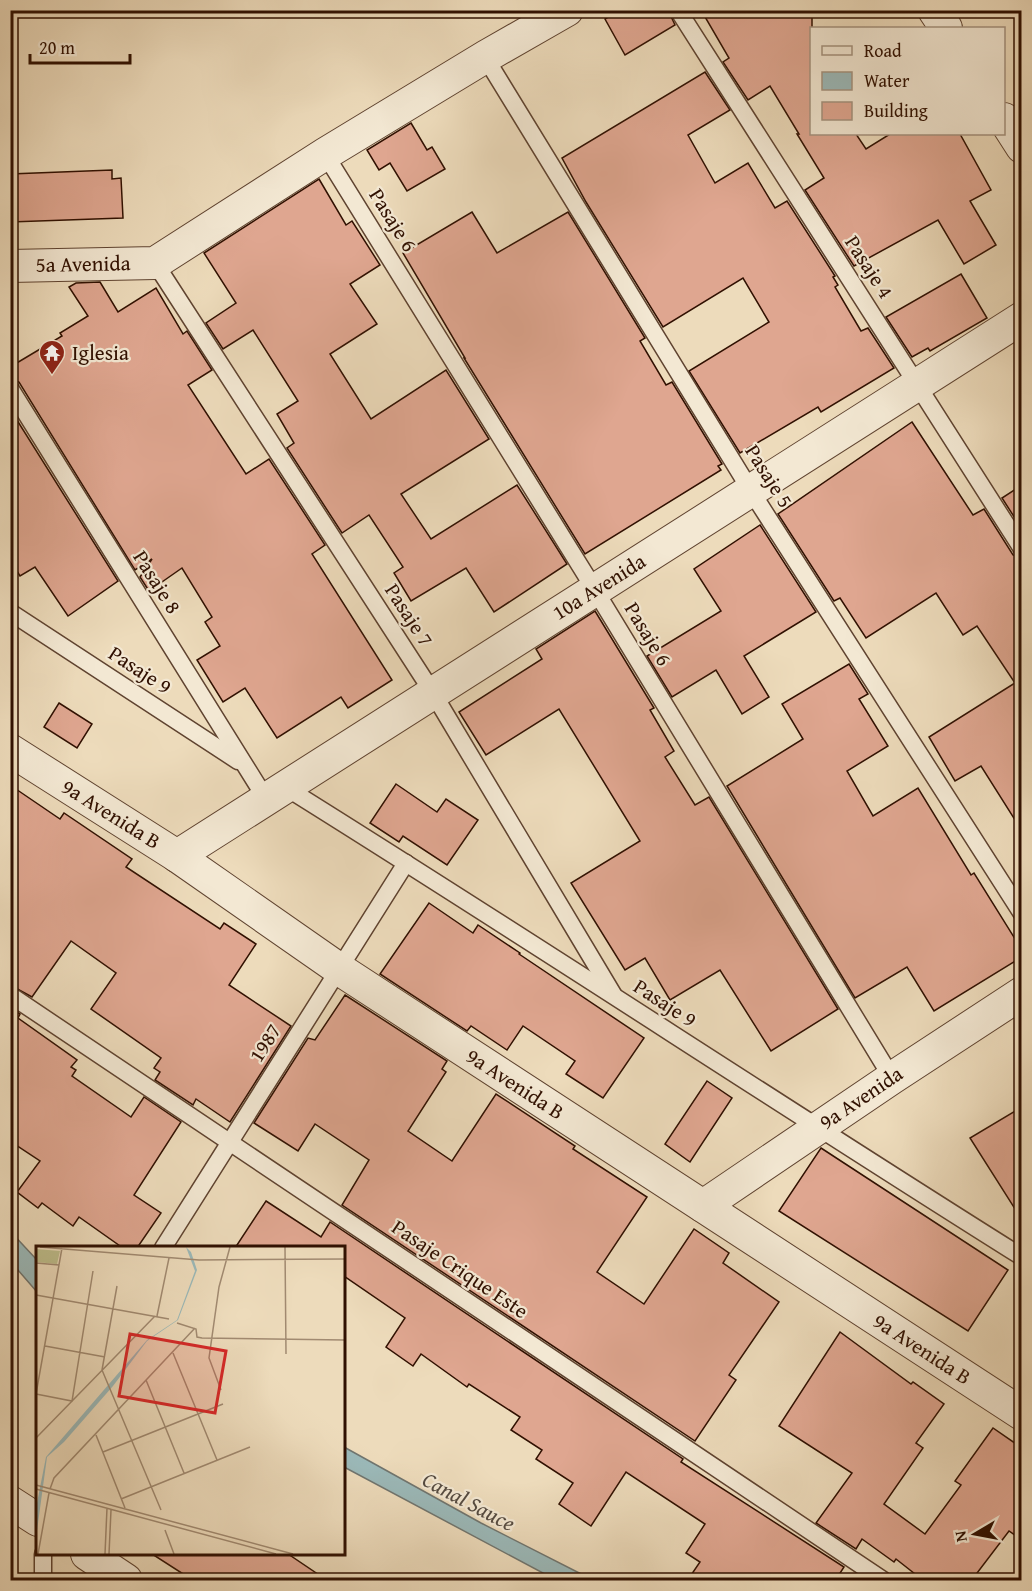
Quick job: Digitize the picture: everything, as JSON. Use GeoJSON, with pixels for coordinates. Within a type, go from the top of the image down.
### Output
{"type":"FeatureCollection","features":[{"type":"Feature","properties":{"kind":"street"},"geometry":{"type":"LineString","coordinates":[[155,263],[326,154],[567,10]]}},
{"type":"Feature","properties":{"kind":"street"},"geometry":{"type":"LineString","coordinates":[[934,10],[945,27]]}},
{"type":"Feature","properties":{"kind":"street"},"geometry":{"type":"LineString","coordinates":[[1005,121],[1022,147]]}},
{"type":"Feature","properties":{"kind":"street","name":"5a Avenida"},"geometry":{"type":"LineString","coordinates":[[10,266],[155,263]]}},
{"type":"Feature","properties":{"kind":"street","name":"10a Avenida"},"geometry":{"type":"LineString","coordinates":[[177,856],[1022,318]]}},
{"type":"Feature","properties":{"kind":"street","name":"9a Avenida B"},"geometry":{"type":"LineString","coordinates":[[10,750],[177,856],[339,969],[1022,1414]]}},
{"type":"Feature","properties":{"kind":"street","name":"9a Avenida"},"geometry":{"type":"LineString","coordinates":[[703,1206],[1022,993]]}},
{"type":"Feature","properties":{"kind":"street"},"geometry":{"type":"LineString","coordinates":[[10,1502],[36,1519]]}},
{"type":"Feature","properties":{"kind":"street"},"geometry":{"type":"LineString","coordinates":[[88,1555],[126,1581]]}},
{"type":"Feature","properties":{"kind":"lane","name":"Pasaje 4"},"geometry":{"type":"LineString","coordinates":[[678,10],[1022,549]]}},
{"type":"Feature","properties":{"kind":"lane","name":"Pasaje 5"},"geometry":{"type":"LineString","coordinates":[[485,57],[751,491],[1022,914]]}},
{"type":"Feature","properties":{"kind":"lane","name":"Pasaje 6"},"geometry":{"type":"LineString","coordinates":[[326,154],[892,1078]]}},
{"type":"Feature","properties":{"kind":"lane","name":"Pasaje 7"},"geometry":{"type":"LineString","coordinates":[[155,263],[433,693],[615,997]]}},
{"type":"Feature","properties":{"kind":"lane","name":"Pasaje 8"},"geometry":{"type":"LineString","coordinates":[[10,388],[244,765],[275,793]]}},
{"type":"Feature","properties":{"kind":"lane","name":"Pasaje 9"},"geometry":{"type":"LineString","coordinates":[[10,612],[244,765]]}},
{"type":"Feature","properties":{"kind":"lane","name":"Pasaje 9"},"geometry":{"type":"LineString","coordinates":[[275,793],[406,862],[817,1128],[1022,1257]]}},
{"type":"Feature","properties":{"kind":"lane","name":"1987"},"geometry":{"type":"LineString","coordinates":[[164,1246],[406,862]]}},
{"type":"Feature","properties":{"kind":"lane","name":"Pasaje Crique Este"},"geometry":{"type":"LineString","coordinates":[[10,995],[883,1581]]}},
{"type":"Feature","properties":{"kind":"lane"},"geometry":{"type":"LineString","coordinates":[[43,1555],[43,1581]]}},
{"type":"Feature","properties":{"kind":"water"},"geometry":{"type":"Polygon","coordinates":[[[10,1231],[36,1259],[36,1291],[11,1262],[10,1231]]]}},
{"type":"Feature","properties":{"kind":"water"},"geometry":{"type":"Polygon","coordinates":[[[345,1448],[481,1523],[593,1580],[556,1580],[345,1468],[345,1448]]]}},
{"type":"Feature","properties":{"kind":"building"},"geometry":{"type":"Polygon","coordinates":[[[619,10],[668,10],[675,25],[625,55],[605,19],[619,10]]]}},
{"type":"Feature","properties":{"kind":"building"},"geometry":{"type":"Polygon","coordinates":[[[701,10],[812,10],[810,135],[857,135],[866,149],[888,135],[961,135],[991,190],[970,201],[996,245],[964,264],[938,220],[854,266],[805,190],[824,178],[797,134],[799,134],[770,86],[748,100],[723,62],[729,58],[701,10]]]}},
{"type":"Feature","properties":{"kind":"building"},"geometry":{"type":"Polygon","coordinates":[[[705,72],[730,110],[688,135],[715,183],[748,163],[775,208],[787,201],[835,276],[833,277],[838,285],[835,287],[861,331],[868,328],[894,368],[821,412],[818,407],[740,453],[689,371],[769,322],[743,278],[663,327],[586,202],[562,158],[705,72]]]}},
{"type":"Feature","properties":{"kind":"building"},"geometry":{"type":"Polygon","coordinates":[[[411,123],[427,150],[432,147],[445,169],[407,191],[390,163],[379,170],[367,150],[411,123]]]}},
{"type":"Feature","properties":{"kind":"building"},"geometry":{"type":"Polygon","coordinates":[[[112,170],[112,179],[121,178],[123,218],[10,222],[10,174],[112,170]]]}},
{"type":"Feature","properties":{"kind":"building"},"geometry":{"type":"Polygon","coordinates":[[[319,179],[346,225],[352,221],[380,265],[350,284],[377,324],[330,354],[371,419],[446,370],[489,439],[401,494],[431,539],[517,485],[567,564],[494,612],[466,568],[411,601],[394,573],[403,567],[369,515],[342,533],[287,448],[294,443],[277,414],[298,401],[253,330],[223,349],[206,323],[236,303],[204,253],[319,179]]]}},
{"type":"Feature","properties":{"kind":"building"},"geometry":{"type":"Polygon","coordinates":[[[472,212],[497,253],[568,212],[645,338],[640,341],[666,385],[672,382],[722,464],[718,466],[721,470],[585,554],[464,358],[403,253],[472,212]]]}},
{"type":"Feature","properties":{"kind":"building"},"geometry":{"type":"Polygon","coordinates":[[[961,274],[987,318],[930,351],[928,348],[912,357],[886,317],[961,274]]]}},
{"type":"Feature","properties":{"kind":"building"},"geometry":{"type":"Polygon","coordinates":[[[100,282],[118,312],[156,288],[183,334],[187,331],[212,370],[188,385],[246,474],[269,459],[325,545],[312,554],[392,680],[348,708],[341,697],[277,738],[245,688],[223,702],[197,660],[220,646],[205,622],[212,617],[182,568],[149,591],[140,577],[152,559],[135,570],[19,382],[10,378],[10,367],[62,336],[60,333],[88,316],[69,287],[76,283],[100,282]]]}},
{"type":"Feature","properties":{"kind":"building"},"geometry":{"type":"Polygon","coordinates":[[[10,409],[118,581],[68,616],[35,567],[20,576],[10,560],[10,409]]]}},
{"type":"Feature","properties":{"kind":"building"},"geometry":{"type":"Polygon","coordinates":[[[912,422],[973,515],[984,509],[1013,555],[1022,559],[1022,831],[981,766],[955,781],[929,737],[1015,683],[977,626],[963,635],[936,593],[866,638],[840,598],[834,601],[778,514],[912,422]]]}},
{"type":"Feature","properties":{"kind":"building"},"geometry":{"type":"Polygon","coordinates":[[[1022,485],[1022,529],[1002,498],[1022,485]]]}},
{"type":"Feature","properties":{"kind":"building"},"geometry":{"type":"Polygon","coordinates":[[[760,525],[816,612],[744,656],[769,697],[742,714],[716,670],[672,697],[647,656],[721,611],[694,569],[760,525]]]}},
{"type":"Feature","properties":{"kind":"building"},"geometry":{"type":"Polygon","coordinates":[[[595,611],[654,708],[650,710],[674,751],[665,757],[695,805],[709,797],[838,1009],[771,1051],[720,970],[670,1000],[645,958],[625,970],[571,883],[640,841],[559,709],[486,755],[459,712],[542,659],[536,649],[595,611]]]}},
{"type":"Feature","properties":{"kind":"building"},"geometry":{"type":"Polygon","coordinates":[[[849,664],[868,694],[859,699],[888,746],[847,771],[873,816],[918,788],[971,875],[974,873],[1022,950],[1022,957],[934,1011],[907,967],[855,998],[727,786],[803,739],[782,704],[849,664]]]}},
{"type":"Feature","properties":{"kind":"building"},"geometry":{"type":"Polygon","coordinates":[[[59,703],[92,724],[77,748],[44,727],[59,703]]]}},
{"type":"Feature","properties":{"kind":"building"},"geometry":{"type":"Polygon","coordinates":[[[396,784],[437,812],[446,799],[478,820],[447,865],[403,836],[399,842],[370,823],[396,784]]]}},
{"type":"Feature","properties":{"kind":"building"},"geometry":{"type":"Polygon","coordinates":[[[10,785],[60,819],[64,813],[132,859],[126,867],[220,929],[224,923],[256,944],[229,985],[291,1026],[230,1122],[196,1099],[193,1105],[155,1080],[160,1072],[154,1068],[161,1058],[91,1009],[116,973],[71,941],[32,997],[10,985],[10,785]]]}},
{"type":"Feature","properties":{"kind":"building"},"geometry":{"type":"Polygon","coordinates":[[[429,903],[473,933],[478,925],[644,1038],[603,1098],[566,1074],[575,1061],[523,1026],[507,1050],[471,1026],[467,1031],[380,974],[429,903]]]}},
{"type":"Feature","properties":{"kind":"building"},"geometry":{"type":"Polygon","coordinates":[[[345,995],[447,1061],[442,1069],[446,1072],[408,1131],[452,1161],[496,1094],[575,1146],[573,1149],[647,1197],[597,1272],[644,1304],[694,1229],[729,1253],[723,1263],[779,1302],[729,1375],[736,1380],[695,1441],[342,1205],[369,1160],[315,1124],[298,1151],[254,1123],[308,1038],[315,1040],[345,995]]]}},
{"type":"Feature","properties":{"kind":"building"},"geometry":{"type":"Polygon","coordinates":[[[10,1008],[20,1014],[18,1018],[77,1060],[71,1067],[76,1070],[72,1076],[131,1117],[144,1097],[181,1122],[134,1195],[161,1213],[138,1246],[120,1246],[79,1217],[73,1226],[42,1203],[38,1208],[17,1192],[40,1161],[10,1141],[10,1008]]]}},
{"type":"Feature","properties":{"kind":"building"},"geometry":{"type":"Polygon","coordinates":[[[707,1081],[732,1098],[690,1162],[665,1144],[707,1081]]]}},
{"type":"Feature","properties":{"kind":"building"},"geometry":{"type":"Polygon","coordinates":[[[1022,1107],[1022,1220],[970,1138],[1022,1107]]]}},
{"type":"Feature","properties":{"kind":"building"},"geometry":{"type":"Polygon","coordinates":[[[821,1148],[1008,1270],[968,1331],[779,1211],[821,1148]]]}},
{"type":"Feature","properties":{"kind":"building"},"geometry":{"type":"Polygon","coordinates":[[[266,1201],[321,1237],[330,1222],[683,1459],[681,1462],[844,1567],[835,1581],[687,1581],[700,1562],[686,1553],[705,1524],[626,1472],[591,1526],[559,1504],[573,1483],[536,1459],[542,1450],[511,1430],[520,1417],[469,1384],[467,1387],[421,1354],[413,1366],[386,1347],[405,1318],[345,1277],[345,1246],[236,1246],[266,1201]]]}},
{"type":"Feature","properties":{"kind":"building"},"geometry":{"type":"Polygon","coordinates":[[[840,1332],[911,1384],[913,1382],[944,1404],[916,1443],[923,1448],[884,1504],[925,1534],[961,1485],[955,1481],[993,1428],[1022,1448],[1022,1540],[1009,1531],[971,1581],[924,1581],[896,1559],[894,1562],[862,1539],[856,1549],[816,1523],[852,1473],[779,1426],[840,1332]]]}},
{"type":"Feature","properties":{"kind":"building"},"geometry":{"type":"Polygon","coordinates":[[[154,1555],[289,1555],[328,1581],[194,1581],[154,1555]]]}},
{"type":"Feature","properties":{"kind":"place","name":"Iglesia"},"geometry":{"type":"Point","coordinates":[52,376]}},
{"type":"Feature","properties":{"kind":"water label","name":"Canal Sauce"},"geometry":{"type":"Point","coordinates":[469,1501]}}]}
